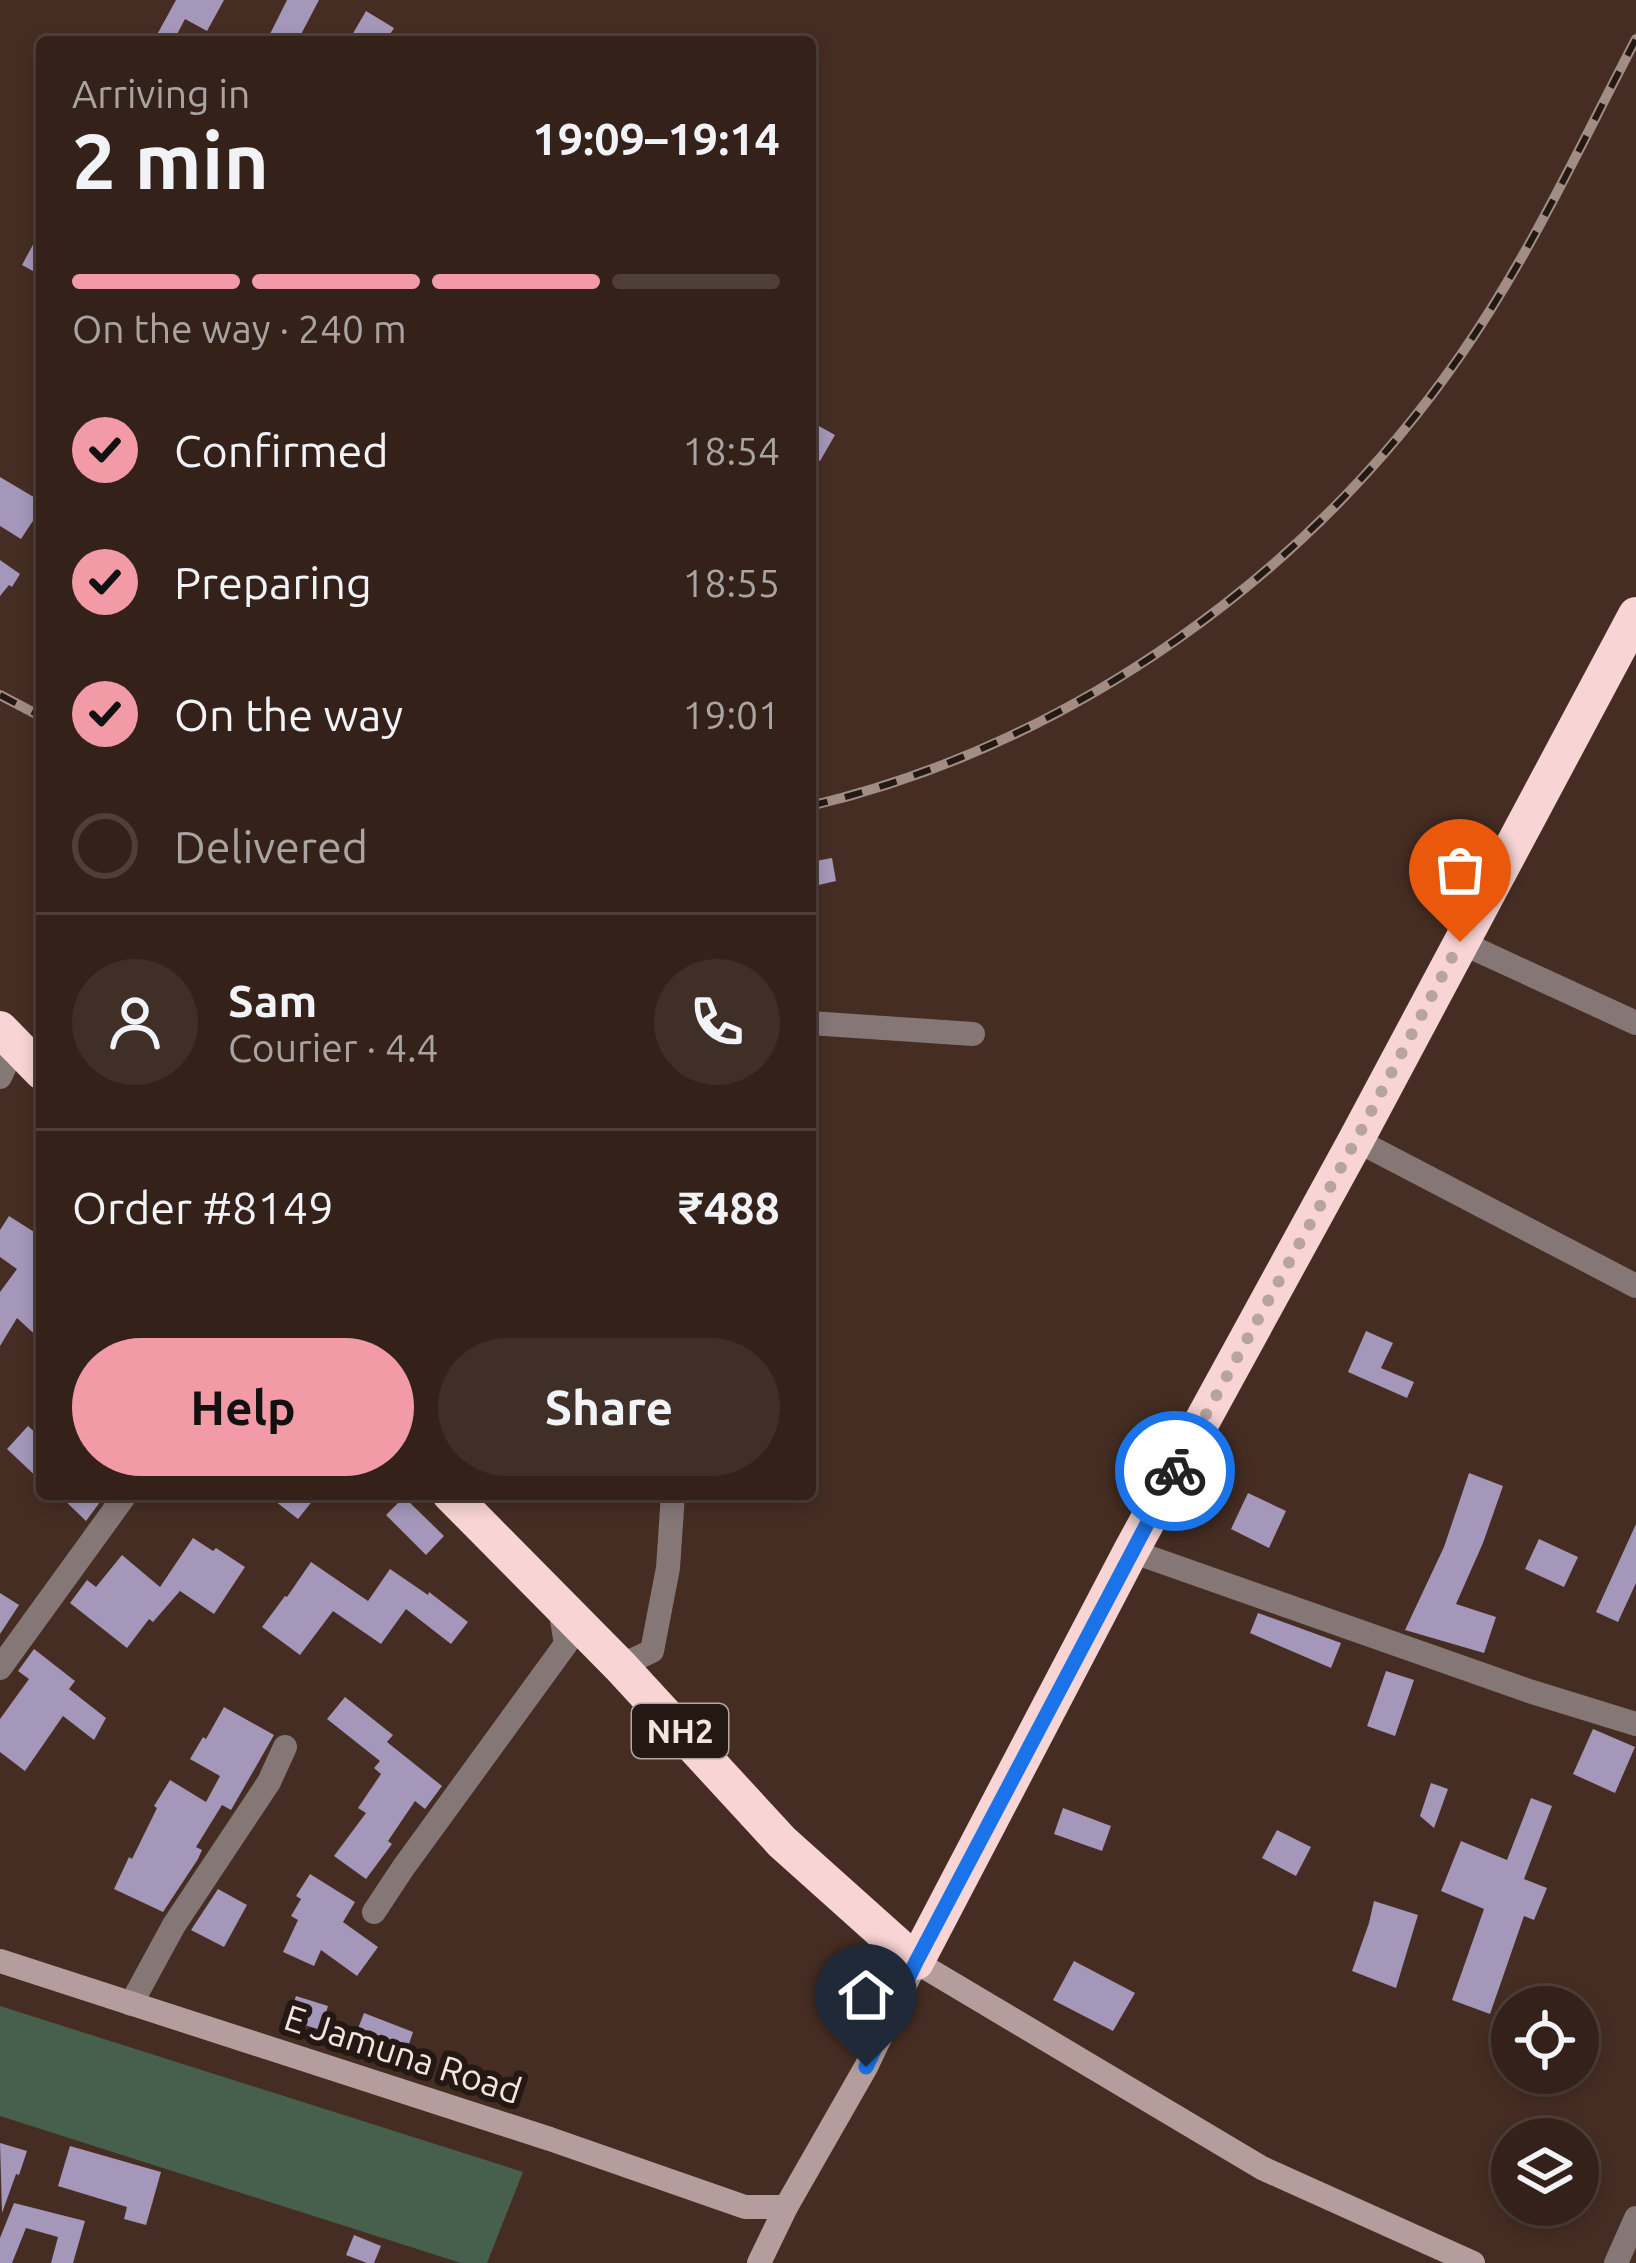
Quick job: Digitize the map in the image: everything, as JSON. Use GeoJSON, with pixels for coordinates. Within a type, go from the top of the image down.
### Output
{"type":"FeatureCollection","features":[{"type":"Feature","properties":{"kind":"highway"},"geometry":{"type":"LineString","coordinates":[[916,1962],[1131,1551],[1636,615]]}},
{"type":"Feature","properties":{"kind":"highway"},"geometry":{"type":"LineString","coordinates":[[5,1050],[36,1068]]}},
{"type":"Feature","properties":{"kind":"highway","name":"NH2"},"geometry":{"type":"LineString","coordinates":[[456,1500],[620,1666],[782,1843],[916,1962]]}},
{"type":"Feature","properties":{"kind":"main road","name":"E Jamuna Road"},"geometry":{"type":"LineString","coordinates":[[0,1961],[745,2206],[786,2206]]}},
{"type":"Feature","properties":{"kind":"main road"},"geometry":{"type":"LineString","coordinates":[[759,2263],[786,2206],[866,2067],[916,1962],[1262,2168],[1473,2263]]}},
{"type":"Feature","properties":{"kind":"street"},"geometry":{"type":"LineString","coordinates":[[1460,942],[1636,1023]]}},
{"type":"Feature","properties":{"kind":"street"},"geometry":{"type":"LineString","coordinates":[[816,1023],[973,1034]]}},
{"type":"Feature","properties":{"kind":"street"},"geometry":{"type":"LineString","coordinates":[[1356,1140],[1636,1286]]}},
{"type":"Feature","properties":{"kind":"street"},"geometry":{"type":"LineString","coordinates":[[0,1668],[122,1500]]}},
{"type":"Feature","properties":{"kind":"street"},"geometry":{"type":"LineString","coordinates":[[620,1666],[652,1651],[668,1568],[673,1500]]}},
{"type":"Feature","properties":{"kind":"street"},"geometry":{"type":"LineString","coordinates":[[1131,1551],[1636,1724]]}},
{"type":"Feature","properties":{"kind":"street"},"geometry":{"type":"LineString","coordinates":[[374,1912],[566,1644],[560,1608]]}},
{"type":"Feature","properties":{"kind":"street"},"geometry":{"type":"LineString","coordinates":[[131,2004],[174,1925],[269,1782],[284,1748]]}},
{"type":"Feature","properties":{"kind":"street"},"geometry":{"type":"LineString","coordinates":[[1616,2263],[1636,2218]]}},
{"type":"Feature","properties":{"kind":"green space"},"geometry":{"type":"Polygon","coordinates":[[[0,2006],[523,2172],[487,2263],[461,2263],[0,2116],[0,2006]]]}},
{"type":"Feature","properties":{"kind":"building"},"geometry":{"type":"Polygon","coordinates":[[[176,0],[224,0],[207,31],[185,19],[176,36],[156,36],[176,0]]]}},
{"type":"Feature","properties":{"kind":"building"},"geometry":{"type":"Polygon","coordinates":[[[287,0],[319,0],[300,36],[269,36],[287,0]]]}},
{"type":"Feature","properties":{"kind":"building"},"geometry":{"type":"Polygon","coordinates":[[[366,11],[394,28],[389,36],[351,36],[366,11]]]}},
{"type":"Feature","properties":{"kind":"building"},"geometry":{"type":"Polygon","coordinates":[[[36,239],[36,273],[22,265],[36,239]]]}},
{"type":"Feature","properties":{"kind":"building"},"geometry":{"type":"Polygon","coordinates":[[[816,424],[835,435],[820,461],[816,459],[816,424]]]}},
{"type":"Feature","properties":{"kind":"building"},"geometry":{"type":"Polygon","coordinates":[[[0,477],[36,498],[36,516],[21,539],[0,526],[0,477]]]}},
{"type":"Feature","properties":{"kind":"building"},"geometry":{"type":"Polygon","coordinates":[[[0,560],[20,574],[0,596],[0,560]]]}},
{"type":"Feature","properties":{"kind":"building"},"geometry":{"type":"Polygon","coordinates":[[[832,858],[836,881],[816,886],[816,861],[832,858]]]}},
{"type":"Feature","properties":{"kind":"building"},"geometry":{"type":"Polygon","coordinates":[[[9,1216],[36,1233],[36,1335],[17,1318],[0,1346],[0,1292],[17,1269],[0,1257],[0,1230],[9,1216]]]}},
{"type":"Feature","properties":{"kind":"building"},"geometry":{"type":"Polygon","coordinates":[[[1366,1331],[1393,1343],[1381,1368],[1414,1382],[1407,1398],[1348,1372],[1366,1331]]]}},
{"type":"Feature","properties":{"kind":"building"},"geometry":{"type":"Polygon","coordinates":[[[28,1426],[36,1433],[36,1476],[7,1449],[28,1426]]]}},
{"type":"Feature","properties":{"kind":"building"},"geometry":{"type":"Polygon","coordinates":[[[1469,1473],[1503,1486],[1456,1604],[1496,1617],[1484,1653],[1405,1630],[1444,1547],[1469,1473]]]}},
{"type":"Feature","properties":{"kind":"building"},"geometry":{"type":"Polygon","coordinates":[[[1248,1493],[1286,1511],[1269,1548],[1231,1529],[1248,1493]]]}},
{"type":"Feature","properties":{"kind":"building"},"geometry":{"type":"Polygon","coordinates":[[[64,1500],[102,1500],[86,1521],[64,1500]]]}},
{"type":"Feature","properties":{"kind":"building"},"geometry":{"type":"Polygon","coordinates":[[[274,1500],[313,1500],[298,1519],[274,1500]]]}},
{"type":"Feature","properties":{"kind":"building"},"geometry":{"type":"Polygon","coordinates":[[[407,1500],[444,1536],[426,1555],[386,1515],[407,1500]]]}},
{"type":"Feature","properties":{"kind":"building"},"geometry":{"type":"Polygon","coordinates":[[[1636,1524],[1636,1583],[1618,1622],[1596,1612],[1636,1524]]]}},
{"type":"Feature","properties":{"kind":"building"},"geometry":{"type":"Polygon","coordinates":[[[193,1538],[245,1567],[214,1614],[180,1591],[153,1622],[149,1619],[127,1648],[70,1603],[87,1580],[96,1587],[122,1555],[160,1587],[193,1538]]]}},
{"type":"Feature","properties":{"kind":"building"},"geometry":{"type":"Polygon","coordinates":[[[1539,1539],[1578,1557],[1564,1587],[1525,1569],[1539,1539]]]}},
{"type":"Feature","properties":{"kind":"building"},"geometry":{"type":"Polygon","coordinates":[[[311,1562],[368,1601],[390,1569],[468,1622],[451,1644],[406,1609],[381,1644],[333,1611],[300,1655],[262,1627],[311,1562]]]}},
{"type":"Feature","properties":{"kind":"building"},"geometry":{"type":"Polygon","coordinates":[[[0,1593],[19,1605],[0,1634],[0,1593]]]}},
{"type":"Feature","properties":{"kind":"building"},"geometry":{"type":"Polygon","coordinates":[[[1258,1613],[1341,1643],[1331,1668],[1250,1633],[1258,1613]]]}},
{"type":"Feature","properties":{"kind":"building"},"geometry":{"type":"Polygon","coordinates":[[[34,1649],[75,1681],[69,1689],[106,1718],[94,1740],[63,1716],[25,1771],[0,1752],[0,1719],[29,1679],[18,1671],[34,1649]]]}},
{"type":"Feature","properties":{"kind":"building"},"geometry":{"type":"Polygon","coordinates":[[[1386,1671],[1414,1680],[1395,1736],[1367,1726],[1386,1671]]]}},
{"type":"Feature","properties":{"kind":"building"},"geometry":{"type":"Polygon","coordinates":[[[345,1697],[393,1735],[387,1742],[442,1786],[425,1809],[415,1801],[366,1879],[334,1856],[366,1813],[358,1808],[381,1774],[374,1768],[380,1761],[327,1719],[345,1697]]]}},
{"type":"Feature","properties":{"kind":"building"},"geometry":{"type":"Polygon","coordinates":[[[224,1707],[274,1735],[231,1810],[222,1805],[196,1847],[202,1850],[198,1859],[163,1912],[114,1889],[170,1780],[206,1802],[220,1776],[190,1759],[224,1707]]]}},
{"type":"Feature","properties":{"kind":"building"},"geometry":{"type":"Polygon","coordinates":[[[1593,1729],[1635,1747],[1615,1793],[1573,1774],[1593,1729]]]}},
{"type":"Feature","properties":{"kind":"building"},"geometry":{"type":"Polygon","coordinates":[[[1431,1783],[1448,1789],[1434,1828],[1420,1816],[1431,1783]]]}},
{"type":"Feature","properties":{"kind":"building"},"geometry":{"type":"Polygon","coordinates":[[[1531,1798],[1552,1806],[1524,1879],[1547,1888],[1534,1920],[1524,1916],[1500,1986],[1491,1986],[1490,2014],[1452,2000],[1484,1909],[1441,1891],[1461,1841],[1507,1860],[1531,1798]]]}},
{"type":"Feature","properties":{"kind":"building"},"geometry":{"type":"Polygon","coordinates":[[[1063,1808],[1111,1826],[1102,1851],[1054,1834],[1063,1808]]]}},
{"type":"Feature","properties":{"kind":"building"},"geometry":{"type":"Polygon","coordinates":[[[1277,1830],[1311,1847],[1296,1876],[1262,1858],[1277,1830]]]}},
{"type":"Feature","properties":{"kind":"building"},"geometry":{"type":"Polygon","coordinates":[[[310,1874],[355,1902],[343,1922],[378,1947],[357,1976],[321,1950],[314,1966],[283,1952],[298,1920],[291,1916],[301,1899],[296,1896],[310,1874]]]}},
{"type":"Feature","properties":{"kind":"building"},"geometry":{"type":"Polygon","coordinates":[[[218,1889],[247,1905],[224,1947],[191,1930],[218,1889]]]}},
{"type":"Feature","properties":{"kind":"building"},"geometry":{"type":"Polygon","coordinates":[[[1374,1901],[1418,1915],[1396,1988],[1352,1971],[1374,1901]]]}},
{"type":"Feature","properties":{"kind":"building"},"geometry":{"type":"Polygon","coordinates":[[[1074,1961],[1135,1993],[1113,2031],[1053,2000],[1074,1961]]]}},
{"type":"Feature","properties":{"kind":"building"},"geometry":{"type":"Polygon","coordinates":[[[296,1996],[328,2006],[321,2030],[288,2020],[296,1996]]]}},
{"type":"Feature","properties":{"kind":"building"},"geometry":{"type":"Polygon","coordinates":[[[364,2013],[413,2032],[405,2056],[382,2048],[378,2061],[349,2052],[364,2013]]]}},
{"type":"Feature","properties":{"kind":"building"},"geometry":{"type":"Polygon","coordinates":[[[0,2143],[27,2151],[2,2213],[0,2143]]]}},
{"type":"Feature","properties":{"kind":"building"},"geometry":{"type":"Polygon","coordinates":[[[70,2146],[161,2172],[146,2225],[124,2219],[127,2207],[58,2186],[70,2146]]]}},
{"type":"Feature","properties":{"kind":"building"},"geometry":{"type":"Polygon","coordinates":[[[14,2203],[85,2221],[73,2263],[51,2263],[58,2237],[26,2228],[12,2263],[0,2263],[0,2238],[14,2203]]]}},
{"type":"Feature","properties":{"kind":"building"},"geometry":{"type":"Polygon","coordinates":[[[354,2235],[381,2246],[374,2263],[346,2255],[354,2235]]]}},
{"type":"Feature","properties":{"kind":"railway"},"geometry":{"type":"LineString","coordinates":[[816,804],[907,778],[1001,740],[1090,694],[1176,640],[1256,579],[1331,510],[1399,436],[1485,318],[1553,201],[1636,39]]}},
{"type":"Feature","properties":{"kind":"railway"},"geometry":{"type":"LineString","coordinates":[[0,695],[36,714]]}},
{"type":"Feature","properties":{"kind":"way so far"},"geometry":{"type":"LineString","coordinates":[[1175,1471],[1460,942]]}},
{"type":"Feature","properties":{"kind":"route"},"geometry":{"type":"LineString","coordinates":[[866,2067],[916,1962],[1175,1471]]}}]}
